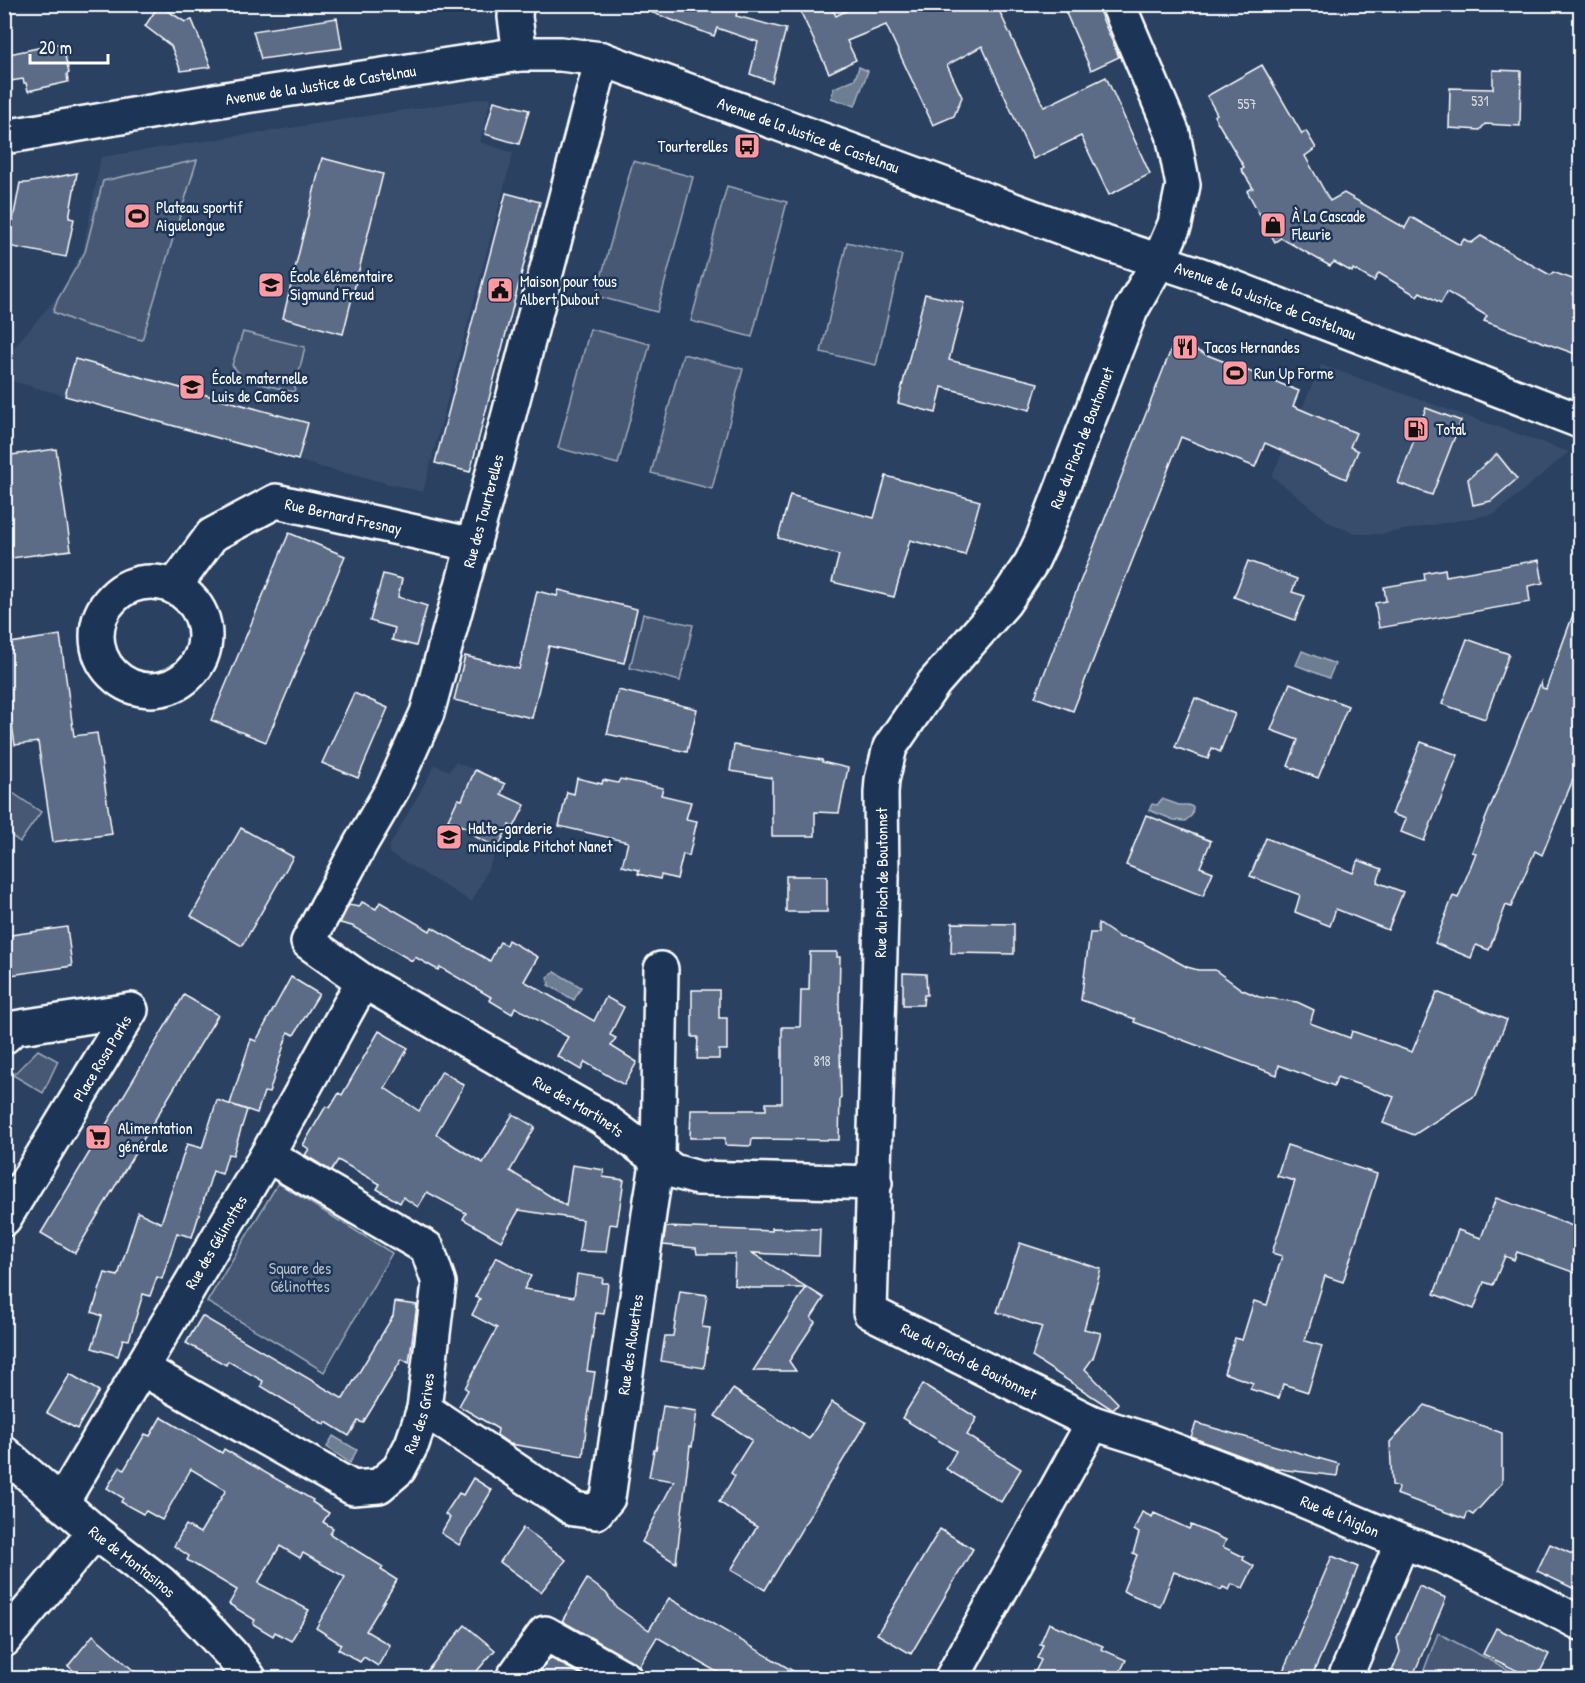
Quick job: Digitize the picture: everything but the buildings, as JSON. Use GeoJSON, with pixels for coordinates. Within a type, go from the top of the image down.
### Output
{"type":"FeatureCollection","features":[{"type":"Feature","properties":{"kind":"street"},"geometry":{"type":"LineString","coordinates":[[516,4],[515,17],[520,54]]}},
{"type":"Feature","properties":{"kind":"street","name":"Rue du Pioch de Boutonnet"},"geometry":{"type":"LineString","coordinates":[[1093,1423],[870,1312],[882,879],[881,793],[890,747],[934,683],[1004,603],[1031,563],[1131,310],[1159,261],[1175,224],[1183,185],[1173,134],[1118,4]]}},
{"type":"Feature","properties":{"kind":"street","name":"Avenue de la Justice de Castelnau"},"geometry":{"type":"LineString","coordinates":[[4,137],[232,98],[520,54],[560,54],[602,59],[1090,238],[1159,261],[1581,421]]}},
{"type":"Feature","properties":{"kind":"street","name":"Rue des Tourterelles"},"geometry":{"type":"LineString","coordinates":[[308,942],[393,788],[427,713],[474,545],[602,59]]}},
{"type":"Feature","properties":{"kind":"street","name":"Rue Bernard Fresnay"},"geometry":{"type":"LineString","coordinates":[[174,587],[212,535],[276,501],[474,545]]}},
{"type":"Feature","properties":{"kind":"street","name":"Rue des Martinets"},"geometry":{"type":"LineString","coordinates":[[308,942],[363,981],[602,1118],[674,1171],[698,1178],[874,1183]]}},
{"type":"Feature","properties":{"kind":"street","name":"Rue des Alouettes"},"geometry":{"type":"LineString","coordinates":[[424,1409],[574,1509],[596,1512],[608,1498],[658,1159],[661,969]]}},
{"type":"Feature","properties":{"kind":"street","name":"Rue des Gélinottes"},"geometry":{"type":"LineString","coordinates":[[62,1502],[267,1155],[363,981]]}},
{"type":"Feature","properties":{"kind":"street","name":"Place Rosa Parks"},"geometry":{"type":"LineString","coordinates":[[4,1037],[14,1028],[131,1010],[4,1219]]}},
{"type":"Feature","properties":{"kind":"street","name":"Rue des Grives"},"geometry":{"type":"LineString","coordinates":[[141,1368],[353,1488],[379,1486],[399,1469],[412,1444],[424,1409],[439,1283],[427,1248],[267,1155]]}},
{"type":"Feature","properties":{"kind":"street"},"geometry":{"type":"LineString","coordinates":[[952,1678],[1093,1423]]}},
{"type":"Feature","properties":{"kind":"street","name":"Rue de l'Aiglon"},"geometry":{"type":"LineString","coordinates":[[1093,1423],[1158,1444],[1291,1495],[1402,1542],[1443,1556],[1581,1623]]}},
{"type":"Feature","properties":{"kind":"street","name":"Rue de Montasinos"},"geometry":{"type":"LineString","coordinates":[[4,1453],[95,1532],[160,1582],[231,1654],[249,1678]]}},
{"type":"Feature","properties":{"kind":"street"},"geometry":{"type":"LineString","coordinates":[[4,1640],[95,1532]]}},
{"type":"Feature","properties":{"kind":"street"},"geometry":{"type":"LineString","coordinates":[[1345,1678],[1402,1542]]}},
{"type":"Feature","properties":{"kind":"street"},"geometry":{"type":"LineString","coordinates":[[513,1678],[544,1633],[625,1678]]}},
{"type":"Feature","properties":{"kind":"shaded area"},"geometry":{"type":"Polygon","coordinates":[[[859,67],[868,71],[855,106],[831,98],[834,88],[855,79],[859,67]]]}},
{"type":"Feature","properties":{"kind":"shaded area","name":"École élémentaire Sigmund Freud"},"geometry":{"type":"Polygon","coordinates":[[[491,97],[480,142],[513,153],[423,492],[325,468],[5,379],[5,358],[57,297],[83,251],[101,157],[491,97]]]}},
{"type":"Feature","properties":{"kind":"shaded area"},"geometry":{"type":"Polygon","coordinates":[[[1321,365],[1569,452],[1495,514],[1381,534],[1351,532],[1330,523],[1272,476],[1321,365]]]}},
{"type":"Feature","properties":{"kind":"shaded area"},"geometry":{"type":"Polygon","coordinates":[[[1302,651],[1335,664],[1329,678],[1296,665],[1302,651]]]}},
{"type":"Feature","properties":{"kind":"shaded area","name":"Halte-garderie municipale Pitchot Nanet"},"geometry":{"type":"Polygon","coordinates":[[[455,762],[475,770],[501,794],[525,805],[514,827],[509,825],[472,902],[389,853],[389,847],[435,765],[450,771],[455,762]]]}},
{"type":"Feature","properties":{"kind":"shaded area"},"geometry":{"type":"Polygon","coordinates":[[[1162,799],[1193,807],[1192,815],[1185,821],[1174,820],[1149,810],[1152,804],[1157,805],[1162,799]]]}},
{"type":"Feature","properties":{"kind":"shaded area"},"geometry":{"type":"Polygon","coordinates":[[[555,972],[581,987],[574,1000],[548,985],[547,978],[555,972]]]}},
{"type":"Feature","properties":{"kind":"shaded area"},"geometry":{"type":"Polygon","coordinates":[[[333,1436],[357,1450],[350,1463],[327,1447],[333,1436]]]}},
{"type":"Feature","properties":{"kind":"green space","name":"Plateau sportif Aiguelongue"},"geometry":{"type":"Polygon","coordinates":[[[197,160],[142,340],[81,324],[53,312],[85,252],[103,181],[197,160]]]}},
{"type":"Feature","properties":{"kind":"green space"},"geometry":{"type":"Polygon","coordinates":[[[633,161],[693,177],[657,312],[596,296],[633,161]]]}},
{"type":"Feature","properties":{"kind":"green space"},"geometry":{"type":"Polygon","coordinates":[[[727,186],[787,202],[752,337],[691,321],[727,186]]]}},
{"type":"Feature","properties":{"kind":"green space"},"geometry":{"type":"Polygon","coordinates":[[[847,242],[902,255],[876,365],[821,352],[847,242]]]}},
{"type":"Feature","properties":{"kind":"green space"},"geometry":{"type":"Polygon","coordinates":[[[590,329],[650,344],[618,464],[558,448],[590,329]]]}},
{"type":"Feature","properties":{"kind":"green space"},"geometry":{"type":"Polygon","coordinates":[[[243,332],[305,347],[294,392],[245,380],[232,365],[243,332]]]}},
{"type":"Feature","properties":{"kind":"green space"},"geometry":{"type":"Polygon","coordinates":[[[683,354],[743,369],[712,489],[651,473],[683,354]]]}},
{"type":"Feature","properties":{"kind":"green space"},"geometry":{"type":"Polygon","coordinates":[[[643,614],[693,625],[680,681],[630,668],[643,614]]]}},
{"type":"Feature","properties":{"kind":"green space"},"geometry":{"type":"Polygon","coordinates":[[[4,787],[41,812],[20,842],[5,831],[4,787]]]}},
{"type":"Feature","properties":{"kind":"green space"},"geometry":{"type":"Polygon","coordinates":[[[38,1050],[58,1061],[43,1093],[13,1075],[38,1050]]]}},
{"type":"Feature","properties":{"kind":"green space","name":"Square des Gélinottes"},"geometry":{"type":"Polygon","coordinates":[[[278,1183],[392,1253],[324,1372],[207,1302],[278,1183]]]}},
{"type":"Feature","properties":{"kind":"green space"},"geometry":{"type":"Polygon","coordinates":[[[1438,1633],[1511,1671],[1512,1678],[1421,1678],[1438,1633]]]}},
{"type":"Feature","properties":{"kind":"place","name":"Tourterelles"},"geometry":{"type":"Point","coordinates":[747,146]}},
{"type":"Feature","properties":{"kind":"place","name":"Plateau sportif Aiguelongue"},"geometry":{"type":"Point","coordinates":[137,216]}},
{"type":"Feature","properties":{"kind":"place","name":"À La Cascade Fleurie"},"geometry":{"type":"Point","coordinates":[1273,225]}},
{"type":"Feature","properties":{"kind":"place","name":"École élémentaire Sigmund Freud"},"geometry":{"type":"Point","coordinates":[271,285]}},
{"type":"Feature","properties":{"kind":"place","name":"Maison pour tous Albert Dubout"},"geometry":{"type":"Point","coordinates":[500,290]}},
{"type":"Feature","properties":{"kind":"place","name":"Tacos Hernandes"},"geometry":{"type":"Point","coordinates":[1185,347]}},
{"type":"Feature","properties":{"kind":"place","name":"Run Up Forme"},"geometry":{"type":"Point","coordinates":[1235,373]}},
{"type":"Feature","properties":{"kind":"place","name":"École maternelle Luis de Camões"},"geometry":{"type":"Point","coordinates":[192,387]}},
{"type":"Feature","properties":{"kind":"place","name":"Total"},"geometry":{"type":"Point","coordinates":[1416,429]}},
{"type":"Feature","properties":{"kind":"place","name":"Halte-garderie municipale Pitchot Nanet"},"geometry":{"type":"Point","coordinates":[449,837]}},
{"type":"Feature","properties":{"kind":"place","name":"Alimentation générale"},"geometry":{"type":"Point","coordinates":[98,1137]}}]}
